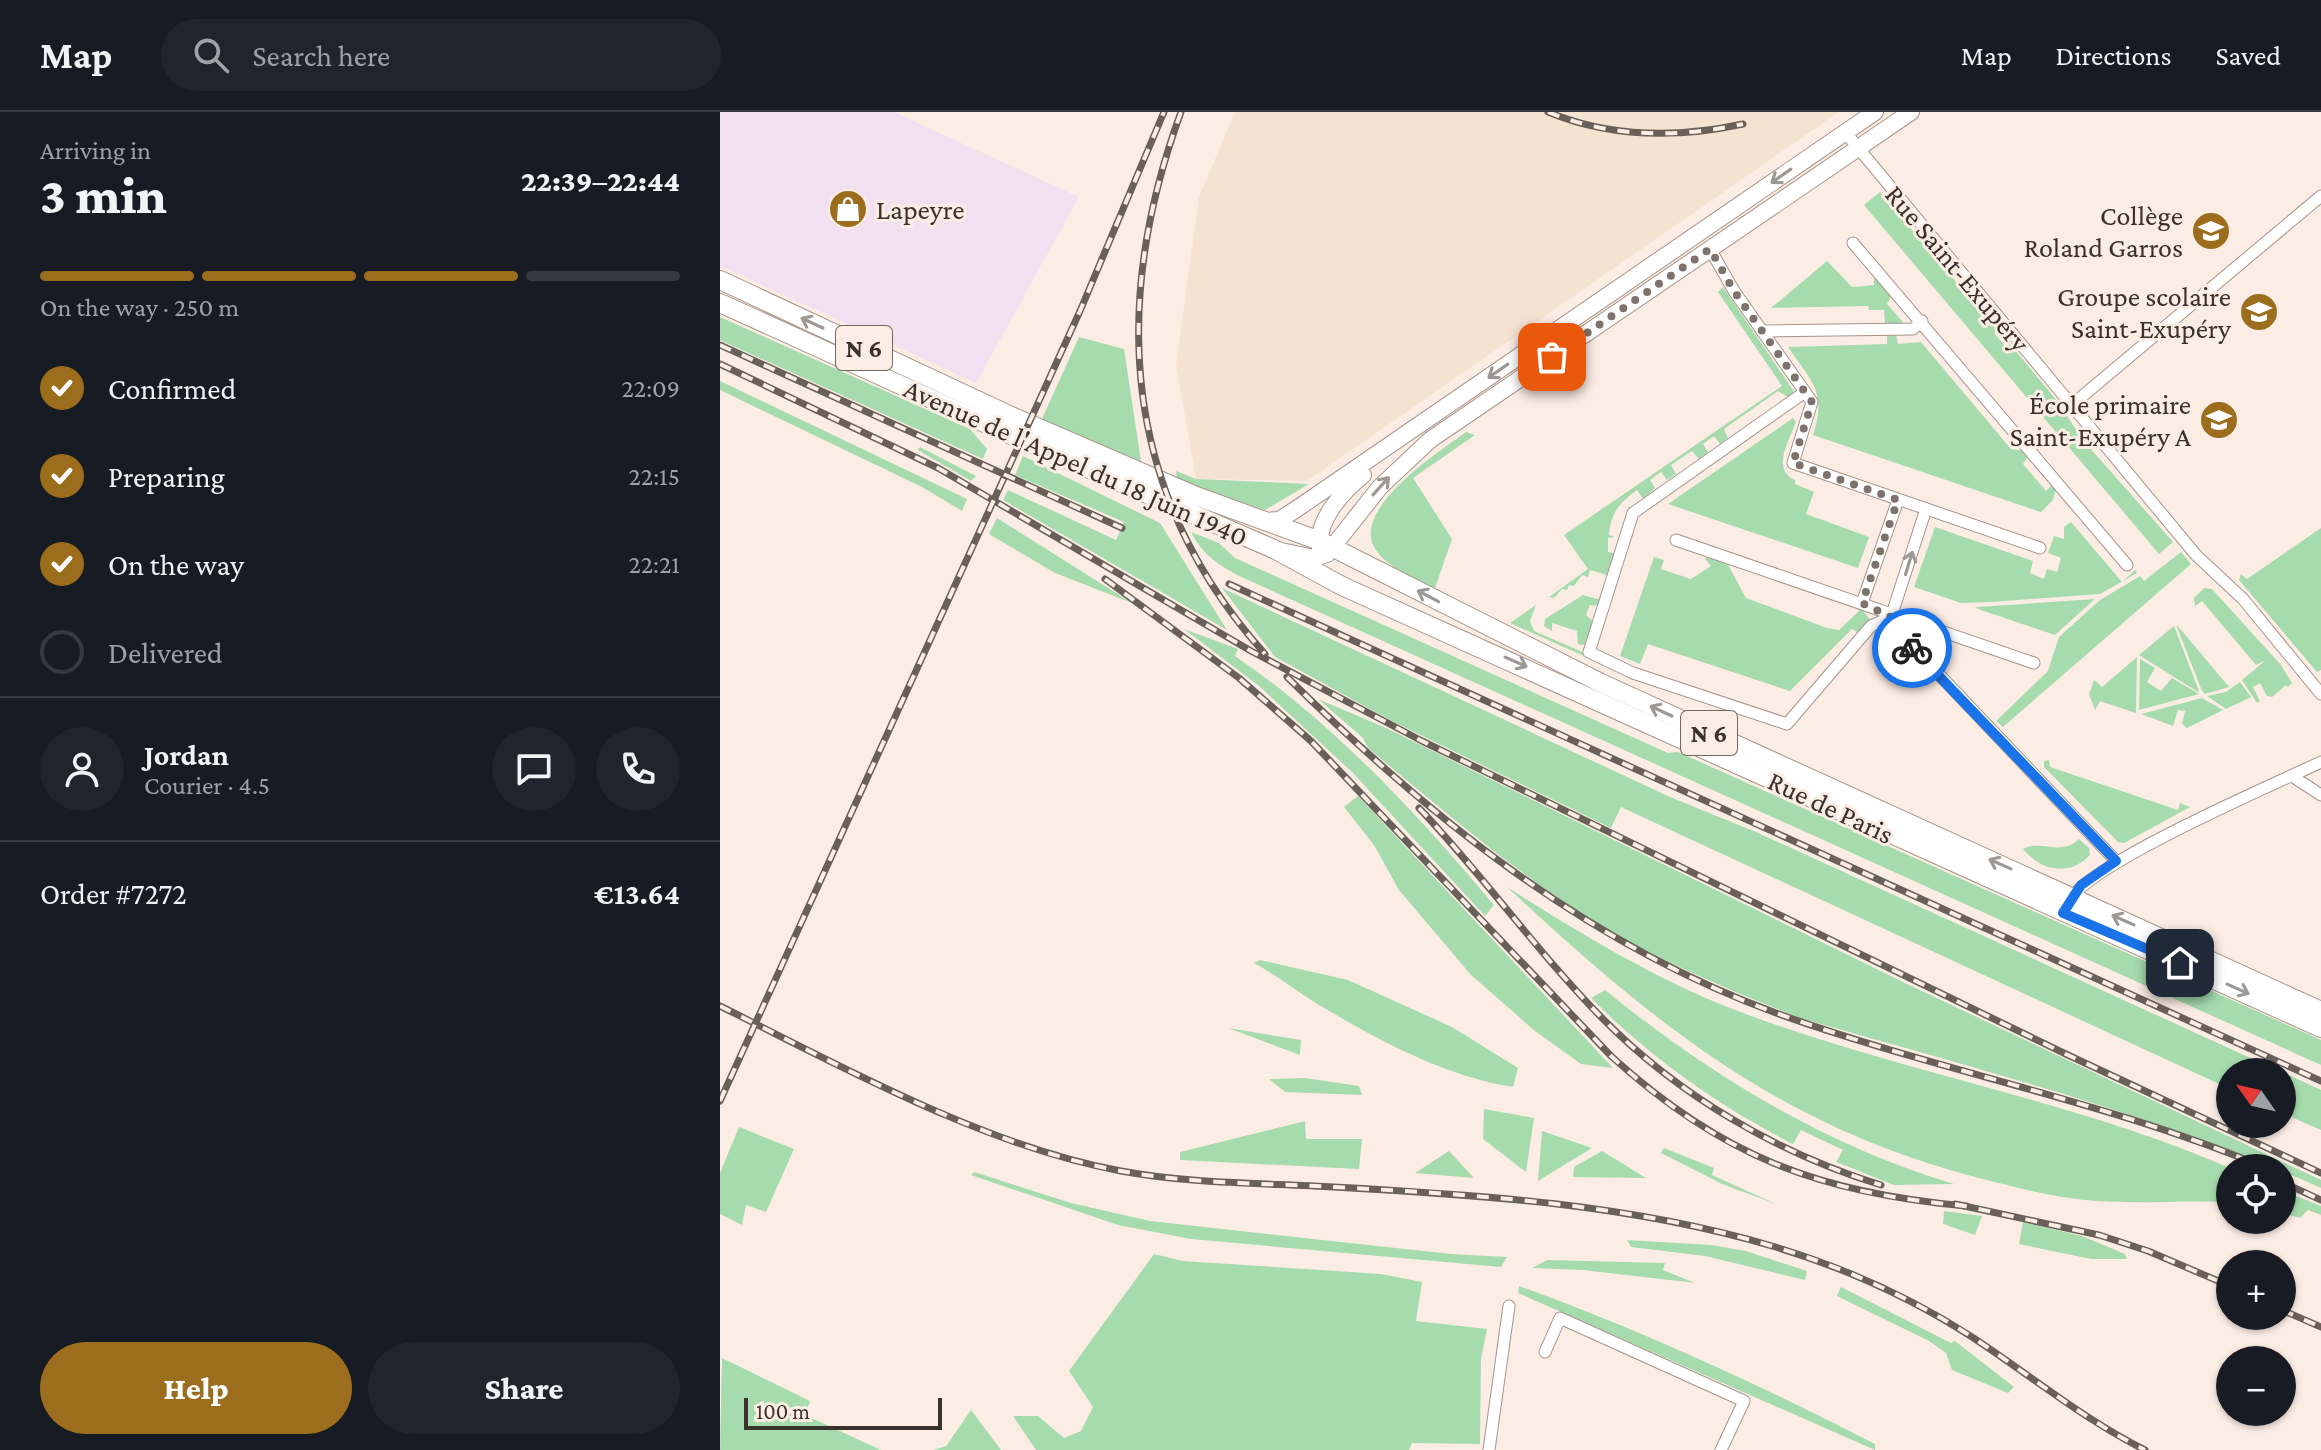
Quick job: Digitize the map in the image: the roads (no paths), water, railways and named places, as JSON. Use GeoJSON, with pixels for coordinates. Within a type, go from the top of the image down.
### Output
{"type":"FeatureCollection","features":[{"type":"Feature","properties":{"kind":"main road"},"geometry":{"type":"LineString","coordinates":[[1264,521],[1284,517],[1875,112]]}},
{"type":"Feature","properties":{"kind":"main road"},"geometry":{"type":"LineString","coordinates":[[1276,550],[1326,548],[1414,453],[1911,112]]}},
{"type":"Feature","properties":{"kind":"main road","name":"N 6"},"geometry":{"type":"LineString","coordinates":[[720,280],[978,402],[1326,548]]}},
{"type":"Feature","properties":{"kind":"main road","name":"Avenue de l'Appel du 18 Juin 1940"},"geometry":{"type":"LineString","coordinates":[[720,303],[1276,550],[1342,586]]}},
{"type":"Feature","properties":{"kind":"main road"},"geometry":{"type":"LineString","coordinates":[[1342,586],[1333,578],[1326,548],[1341,495],[1431,417]]}},
{"type":"Feature","properties":{"kind":"main road","name":"Rue de Paris"},"geometry":{"type":"LineString","coordinates":[[1326,548],[1353,557],[1601,683],[2321,1028]]}},
{"type":"Feature","properties":{"kind":"main road","name":"Rue de Paris"},"geometry":{"type":"LineString","coordinates":[[1342,586],[2067,904],[2321,1011]]}},
{"type":"Feature","properties":{"kind":"street","name":"Rue Saint-Exupéry"},"geometry":{"type":"LineString","coordinates":[[1845,132],[2196,555],[2243,599],[2321,694]]}},
{"type":"Feature","properties":{"kind":"street"},"geometry":{"type":"LineString","coordinates":[[2073,404],[2321,196]]}},
{"type":"Feature","properties":{"kind":"street"},"geometry":{"type":"LineString","coordinates":[[1853,243],[2127,565]]}},
{"type":"Feature","properties":{"kind":"street"},"geometry":{"type":"LineString","coordinates":[[1710,249],[1812,402],[1793,463],[2040,548]]}},
{"type":"Feature","properties":{"kind":"street"},"geometry":{"type":"LineString","coordinates":[[1762,331],[1913,329],[1922,321]]}},
{"type":"Feature","properties":{"kind":"street"},"geometry":{"type":"LineString","coordinates":[[1805,392],[1633,513],[1589,652],[1633,673],[1787,724],[1871,626],[1891,617]]}},
{"type":"Feature","properties":{"kind":"street"},"geometry":{"type":"LineString","coordinates":[[1862,603],[1898,500]]}},
{"type":"Feature","properties":{"kind":"street"},"geometry":{"type":"LineString","coordinates":[[1926,509],[1891,617],[1903,640],[2027,765],[2116,861]]}},
{"type":"Feature","properties":{"kind":"street"},"geometry":{"type":"LineString","coordinates":[[1676,540],[1862,603],[1891,617],[1905,618],[2034,663]]}},
{"type":"Feature","properties":{"kind":"street"},"geometry":{"type":"LineString","coordinates":[[2067,904],[2116,861],[2321,762]]}},
{"type":"Feature","properties":{"kind":"street"},"geometry":{"type":"LineString","coordinates":[[2292,776],[2321,795]]}},
{"type":"Feature","properties":{"kind":"street"},"geometry":{"type":"LineString","coordinates":[[1489,1450],[1509,1306]]}},
{"type":"Feature","properties":{"kind":"street"},"geometry":{"type":"LineString","coordinates":[[1545,1352],[1560,1318],[1744,1401],[1721,1450]]}},
{"type":"Feature","properties":{"kind":"railway"},"geometry":{"type":"LineString","coordinates":[[720,1101],[1080,311],[1164,112]]}},
{"type":"Feature","properties":{"kind":"railway"},"geometry":{"type":"LineString","coordinates":[[1181,112],[1158,184],[1144,256],[1139,327],[1143,396],[1157,464],[1182,530],[1217,593],[1265,654]]}},
{"type":"Feature","properties":{"kind":"railway"},"geometry":{"type":"LineString","coordinates":[[1548,112],[1596,127],[1645,133],[1694,132],[1743,124]]}},
{"type":"Feature","properties":{"kind":"railway"},"geometry":{"type":"LineString","coordinates":[[720,345],[1122,528]]}},
{"type":"Feature","properties":{"kind":"railway"},"geometry":{"type":"LineString","coordinates":[[720,364],[938,468],[1251,651],[1422,741],[2070,1056],[2321,1173]]}},
{"type":"Feature","properties":{"kind":"railway"},"geometry":{"type":"LineString","coordinates":[[1105,579],[1239,678],[1311,741],[1611,1056],[1652,1091],[1692,1120],[1775,1164],[1864,1191],[1966,1206]]}},
{"type":"Feature","properties":{"kind":"railway"},"geometry":{"type":"LineString","coordinates":[[1229,584],[2321,1081]]}},
{"type":"Feature","properties":{"kind":"railway"},"geometry":{"type":"LineString","coordinates":[[1287,677],[1341,729],[1454,827],[1514,872],[1640,951],[1707,984],[1837,1034],[2084,1105],[2231,1154]]}},
{"type":"Feature","properties":{"kind":"railway"},"geometry":{"type":"LineString","coordinates":[[1419,808],[1578,993],[1663,1072],[1731,1119],[1767,1139],[1842,1172],[1881,1185]]}},
{"type":"Feature","properties":{"kind":"railway"},"geometry":{"type":"LineString","coordinates":[[720,1006],[865,1078],[967,1124],[1070,1159],[1121,1171],[1201,1181],[1444,1194],[1555,1204],[1664,1220],[1772,1246],[1850,1273],[1925,1309],[1972,1337],[2100,1425],[2145,1450]]}},
{"type":"Feature","properties":{"kind":"railway"},"geometry":{"type":"LineString","coordinates":[[2296,1188],[2321,1200]]}},
{"type":"Feature","properties":{"kind":"railway"},"geometry":{"type":"LineString","coordinates":[[1955,1204],[2099,1235],[2148,1251],[2216,1280]]}},
{"type":"Feature","properties":{"kind":"railway"},"geometry":{"type":"LineString","coordinates":[[2296,1316],[2321,1327]]}},
{"type":"Feature","properties":{"kind":"place","name":"Lapeyre"},"geometry":{"type":"Point","coordinates":[848,209]}},
{"type":"Feature","properties":{"kind":"place","name":"Collège Roland Garros"},"geometry":{"type":"Point","coordinates":[2211,231]}},
{"type":"Feature","properties":{"kind":"place","name":"Groupe scolaire Saint-Exupéry"},"geometry":{"type":"Point","coordinates":[2259,312]}},
{"type":"Feature","properties":{"kind":"place","name":"École primaire Saint-Exupéry A"},"geometry":{"type":"Point","coordinates":[2219,420]}}]}
